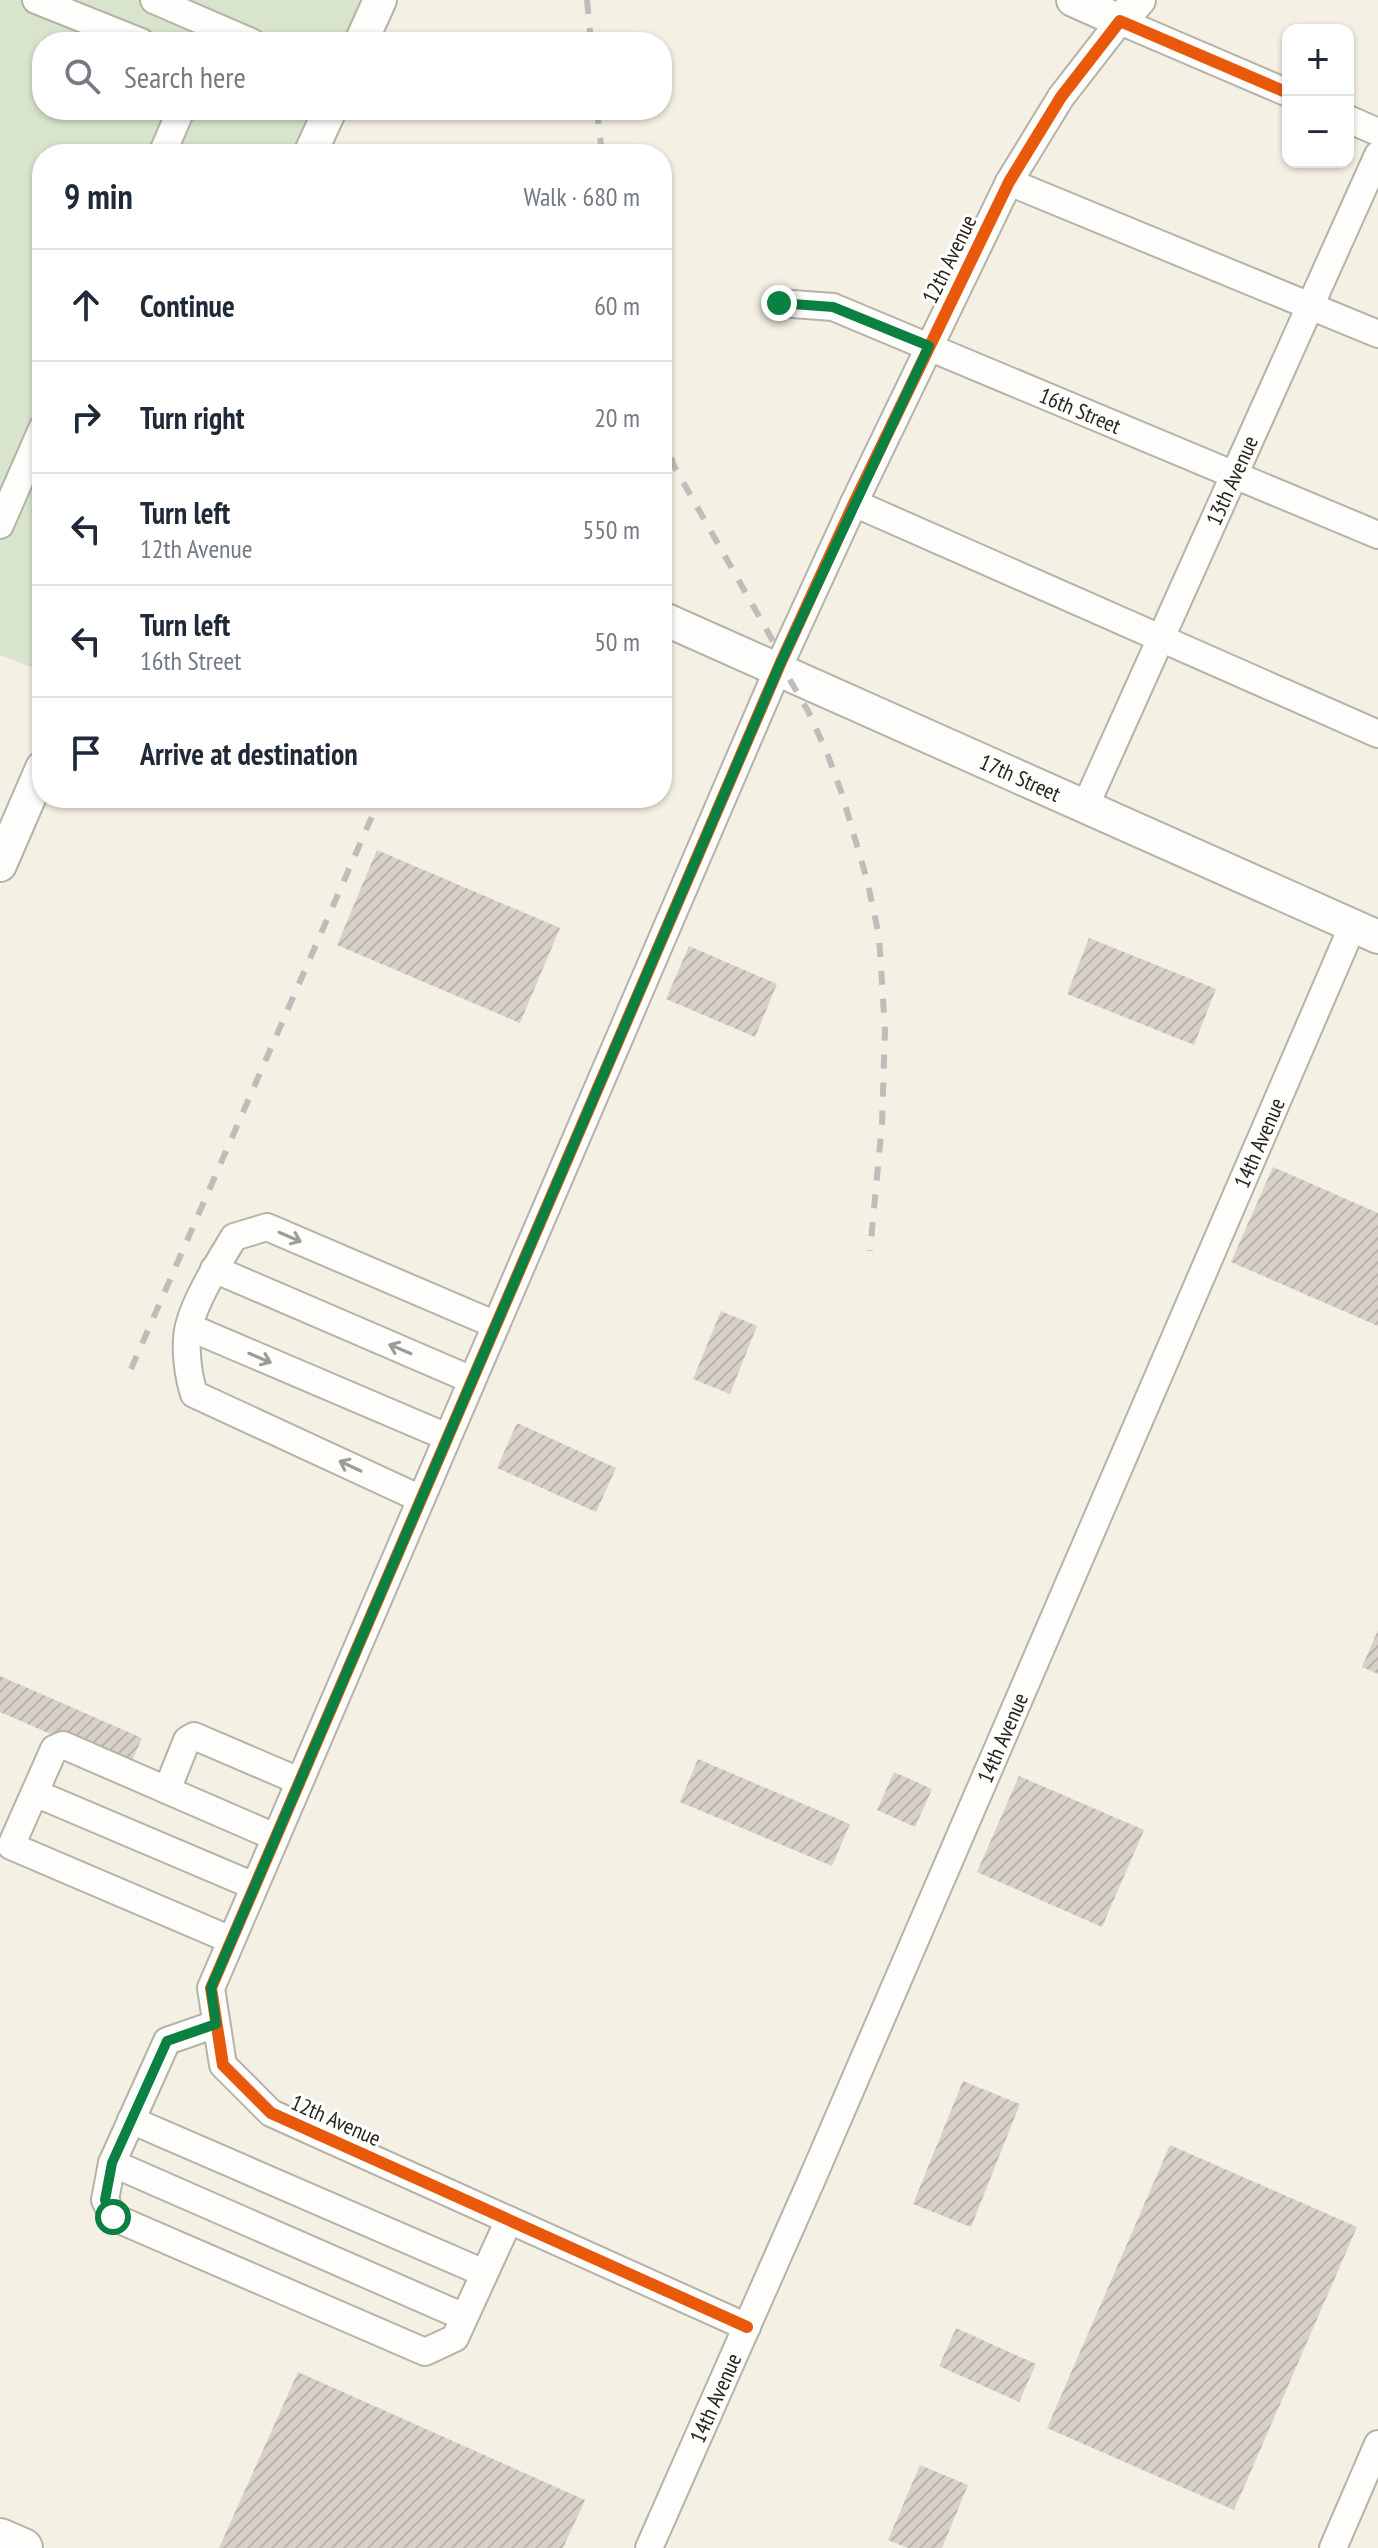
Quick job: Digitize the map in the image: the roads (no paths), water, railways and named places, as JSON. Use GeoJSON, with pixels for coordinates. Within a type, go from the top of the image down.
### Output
{"type":"FeatureCollection","features":[{"type":"Feature","properties":{"kind":"highway"},"geometry":{"type":"LineString","coordinates":[[0,2538],[23,2548]]}},
{"type":"Feature","properties":{"kind":"main road"},"geometry":{"type":"LineString","coordinates":[[366,32],[380,0]]}},
{"type":"Feature","properties":{"kind":"main road"},"geometry":{"type":"LineString","coordinates":[[1073,0],[1130,11]]}},
{"type":"Feature","properties":{"kind":"main road"},"geometry":{"type":"LineString","coordinates":[[315,144],[325,120]]}},
{"type":"Feature","properties":{"kind":"main road","name":"17th Street"},"geometry":{"type":"LineString","coordinates":[[672,622],[1365,931]]}},
{"type":"Feature","properties":{"kind":"main road"},"geometry":{"type":"LineString","coordinates":[[0,865],[32,791]]}},
{"type":"Feature","properties":{"kind":"street"},"geometry":{"type":"LineString","coordinates":[[36,0],[116,32]]}},
{"type":"Feature","properties":{"kind":"street"},"geometry":{"type":"LineString","coordinates":[[164,2],[229,32]]}},
{"type":"Feature","properties":{"kind":"street"},"geometry":{"type":"LineString","coordinates":[[1130,11],[1282,90]]}},
{"type":"Feature","properties":{"kind":"street","name":"12th Avenue"},"geometry":{"type":"LineString","coordinates":[[747,2327],[271,2113],[223,2065],[211,1988],[778,670],[854,503],[1009,182],[1061,97],[1130,11]]}},
{"type":"Feature","properties":{"kind":"street"},"geometry":{"type":"LineString","coordinates":[[166,144],[177,120]]}},
{"type":"Feature","properties":{"kind":"street"},"geometry":{"type":"LineString","coordinates":[[1354,122],[1378,132]]}},
{"type":"Feature","properties":{"kind":"street","name":"13th Avenue"},"geometry":{"type":"LineString","coordinates":[[1085,807],[1378,155]]}},
{"type":"Feature","properties":{"kind":"street"},"geometry":{"type":"LineString","coordinates":[[1009,182],[1378,334]]}},
{"type":"Feature","properties":{"kind":"street","name":"16th Street"},"geometry":{"type":"LineString","coordinates":[[779,303],[833,307],[1378,535]]}},
{"type":"Feature","properties":{"kind":"street"},"geometry":{"type":"LineString","coordinates":[[0,525],[32,452]]}},
{"type":"Feature","properties":{"kind":"street"},"geometry":{"type":"LineString","coordinates":[[854,503],[1378,734]]}},
{"type":"Feature","properties":{"kind":"street","name":"14th Avenue"},"geometry":{"type":"LineString","coordinates":[[649,2548],[1365,931]]}},
{"type":"Feature","properties":{"kind":"street"},"geometry":{"type":"LineString","coordinates":[[421,1499],[194,1394],[188,1377],[189,1327],[214,1269],[234,1237],[267,1227],[496,1325]]}},
{"type":"Feature","properties":{"kind":"street"},"geometry":{"type":"LineString","coordinates":[[214,1269],[472,1380]]}},
{"type":"Feature","properties":{"kind":"street"},"geometry":{"type":"LineString","coordinates":[[189,1327],[447,1437]]}},
{"type":"Feature","properties":{"kind":"street"},"geometry":{"type":"LineString","coordinates":[[167,1790],[187,1740],[194,1736],[299,1781]]}},
{"type":"Feature","properties":{"kind":"street"},"geometry":{"type":"LineString","coordinates":[[231,1940],[6,1847],[54,1749],[63,1745],[275,1837]]}},
{"type":"Feature","properties":{"kind":"street"},"geometry":{"type":"LineString","coordinates":[[35,1793],[254,1886]]}},
{"type":"Feature","properties":{"kind":"street"},"geometry":{"type":"LineString","coordinates":[[216,2024],[167,2041],[112,2163],[105,2200],[113,2217],[425,2352],[455,2338],[509,2220]]}},
{"type":"Feature","properties":{"kind":"street"},"geometry":{"type":"LineString","coordinates":[[131,2120],[484,2273]]}},
{"type":"Feature","properties":{"kind":"street"},"geometry":{"type":"LineString","coordinates":[[112,2163],[464,2317]]}},
{"type":"Feature","properties":{"kind":"street"},"geometry":{"type":"LineString","coordinates":[[1333,2548],[1377,2449]]}},
{"type":"Feature","properties":{"kind":"railway"},"geometry":{"type":"LineString","coordinates":[[587,0],[590,32]]}},
{"type":"Feature","properties":{"kind":"railway"},"geometry":{"type":"LineString","coordinates":[[598,120],[601,144]]}},
{"type":"Feature","properties":{"kind":"railway"},"geometry":{"type":"LineString","coordinates":[[672,460],[773,641],[786,673],[808,711],[842,794],[867,880],[879,936],[885,1030],[882,1124],[870,1251]]}},
{"type":"Feature","properties":{"kind":"railway"},"geometry":{"type":"LineString","coordinates":[[131,1369],[376,808]]}}]}
